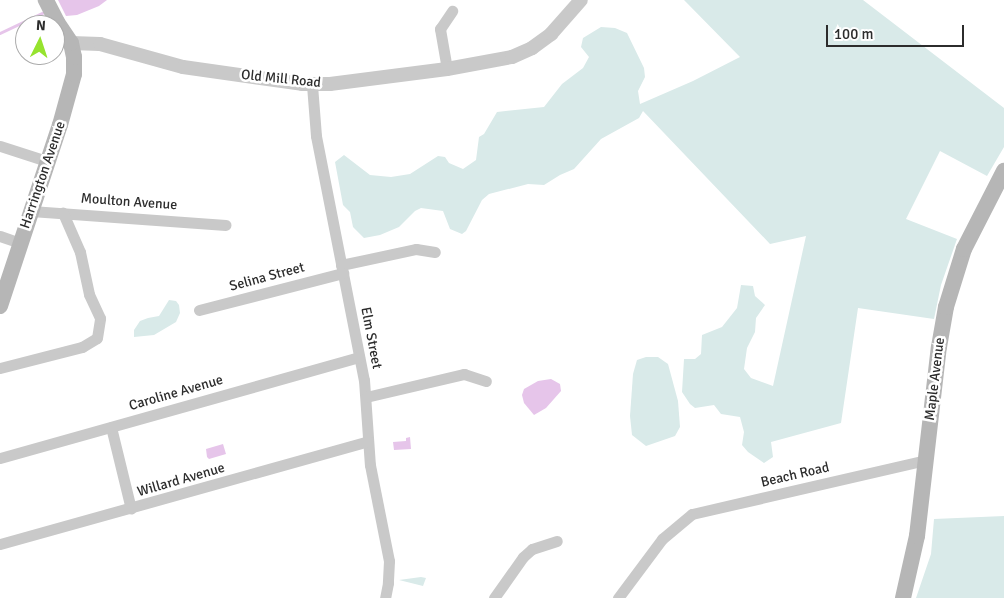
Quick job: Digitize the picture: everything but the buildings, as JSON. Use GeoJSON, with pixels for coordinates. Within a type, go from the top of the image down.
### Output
{"type":"FeatureCollection","features":[{"type":"Feature","properties":{"kind":"main road"},"geometry":{"type":"LineString","coordinates":[[46,0],[57,22],[71,42]]}},
{"type":"Feature","properties":{"kind":"main road","name":"Harrington Avenue"},"geometry":{"type":"LineString","coordinates":[[0,306],[66,105],[74,74],[74,57],[71,42]]}},
{"type":"Feature","properties":{"kind":"main road","name":"Maple Avenue"},"geometry":{"type":"LineString","coordinates":[[903,598],[914,551],[940,334],[949,292],[968,242],[1004,171]]}},
{"type":"Feature","properties":{"kind":"street","name":"Old Mill Road"},"geometry":{"type":"LineString","coordinates":[[71,42],[100,44],[183,67],[312,85],[447,69],[500,60],[522,53],[551,34],[581,0]]}},
{"type":"Feature","properties":{"kind":"street"},"geometry":{"type":"LineString","coordinates":[[447,69],[440,28],[452,11]]}},
{"type":"Feature","properties":{"kind":"street","name":"Elm Street"},"geometry":{"type":"LineString","coordinates":[[312,85],[316,136],[366,397],[370,466],[389,561],[388,585],[384,598]]}},
{"type":"Feature","properties":{"kind":"street"},"geometry":{"type":"LineString","coordinates":[[0,146],[47,161]]}},
{"type":"Feature","properties":{"kind":"street","name":"Moulton Avenue"},"geometry":{"type":"LineString","coordinates":[[30,211],[225,225]]}},
{"type":"Feature","properties":{"kind":"street"},"geometry":{"type":"LineString","coordinates":[[0,368],[82,347],[94,340],[100,332],[100,318],[89,294],[80,252],[64,213]]}},
{"type":"Feature","properties":{"kind":"street"},"geometry":{"type":"LineString","coordinates":[[0,236],[20,243]]}},
{"type":"Feature","properties":{"kind":"street","name":"Selina Street"},"geometry":{"type":"LineString","coordinates":[[199,310],[416,248],[435,252]]}},
{"type":"Feature","properties":{"kind":"street","name":"Caroline Avenue"},"geometry":{"type":"LineString","coordinates":[[0,458],[359,357]]}},
{"type":"Feature","properties":{"kind":"street"},"geometry":{"type":"LineString","coordinates":[[366,397],[464,374],[486,381]]}},
{"type":"Feature","properties":{"kind":"street"},"geometry":{"type":"LineString","coordinates":[[111,427],[131,509]]}},
{"type":"Feature","properties":{"kind":"street","name":"Willard Avenue"},"geometry":{"type":"LineString","coordinates":[[0,544],[131,509],[368,441]]}},
{"type":"Feature","properties":{"kind":"street","name":"Beach Road"},"geometry":{"type":"LineString","coordinates":[[618,598],[656,546],[675,526],[692,514],[925,460]]}},
{"type":"Feature","properties":{"kind":"street"},"geometry":{"type":"LineString","coordinates":[[494,598],[523,556],[532,549],[557,541]]}},
{"type":"Feature","properties":{"kind":"shaded area"},"geometry":{"type":"Polygon","coordinates":[[[58,0],[107,0],[99,6],[77,15],[66,16],[58,0]]]}},
{"type":"Feature","properties":{"kind":"shaded area"},"geometry":{"type":"Polygon","coordinates":[[[684,0],[863,0],[1004,108],[1004,147],[987,176],[940,151],[906,219],[957,239],[941,285],[934,319],[858,308],[841,423],[771,442],[773,457],[764,463],[748,452],[742,445],[744,432],[740,417],[721,414],[714,405],[695,408],[690,404],[682,392],[684,359],[695,359],[701,354],[702,335],[722,327],[737,308],[741,285],[753,286],[755,296],[765,305],[756,318],[755,332],[747,348],[744,369],[751,378],[773,386],[806,236],[770,244],[643,111],[639,118],[601,139],[574,169],[544,185],[528,184],[489,194],[482,200],[466,231],[462,234],[450,229],[443,211],[421,208],[415,211],[399,227],[380,235],[364,238],[353,227],[350,212],[343,205],[335,162],[344,155],[370,175],[391,177],[410,174],[438,156],[445,157],[449,163],[463,169],[476,160],[479,137],[484,134],[497,112],[544,107],[562,84],[583,68],[589,57],[581,47],[583,38],[601,27],[615,28],[627,33],[644,68],[645,77],[638,91],[640,104],[693,81],[740,57],[684,0]]]}},
{"type":"Feature","properties":{"kind":"shaded area"},"geometry":{"type":"Polygon","coordinates":[[[169,300],[176,301],[179,305],[180,313],[176,322],[154,335],[134,337],[134,330],[140,321],[159,316],[169,300]]]}},
{"type":"Feature","properties":{"kind":"shaded area"},"geometry":{"type":"Polygon","coordinates":[[[646,357],[658,357],[668,364],[678,401],[680,427],[675,436],[646,446],[632,435],[630,416],[633,374],[637,360],[646,357]]]}},
{"type":"Feature","properties":{"kind":"shaded area"},"geometry":{"type":"Polygon","coordinates":[[[551,379],[560,384],[561,391],[546,408],[534,415],[524,403],[522,395],[524,389],[538,381],[551,379]]]}},
{"type":"Feature","properties":{"kind":"shaded area"},"geometry":{"type":"Polygon","coordinates":[[[410,437],[411,449],[394,450],[393,442],[406,441],[406,438],[410,437]]]}},
{"type":"Feature","properties":{"kind":"shaded area"},"geometry":{"type":"Polygon","coordinates":[[[223,444],[226,454],[209,459],[207,457],[206,449],[223,444]]]}},
{"type":"Feature","properties":{"kind":"shaded area"},"geometry":{"type":"Polygon","coordinates":[[[1004,516],[1004,598],[916,598],[931,554],[934,519],[1004,516]]]}},
{"type":"Feature","properties":{"kind":"shaded area"},"geometry":{"type":"Polygon","coordinates":[[[426,578],[423,586],[399,580],[426,578]]]}},
{"type":"Feature","properties":{"kind":"waterway"},"geometry":{"type":"LineString","coordinates":[[0,33],[42,13]]}}]}
